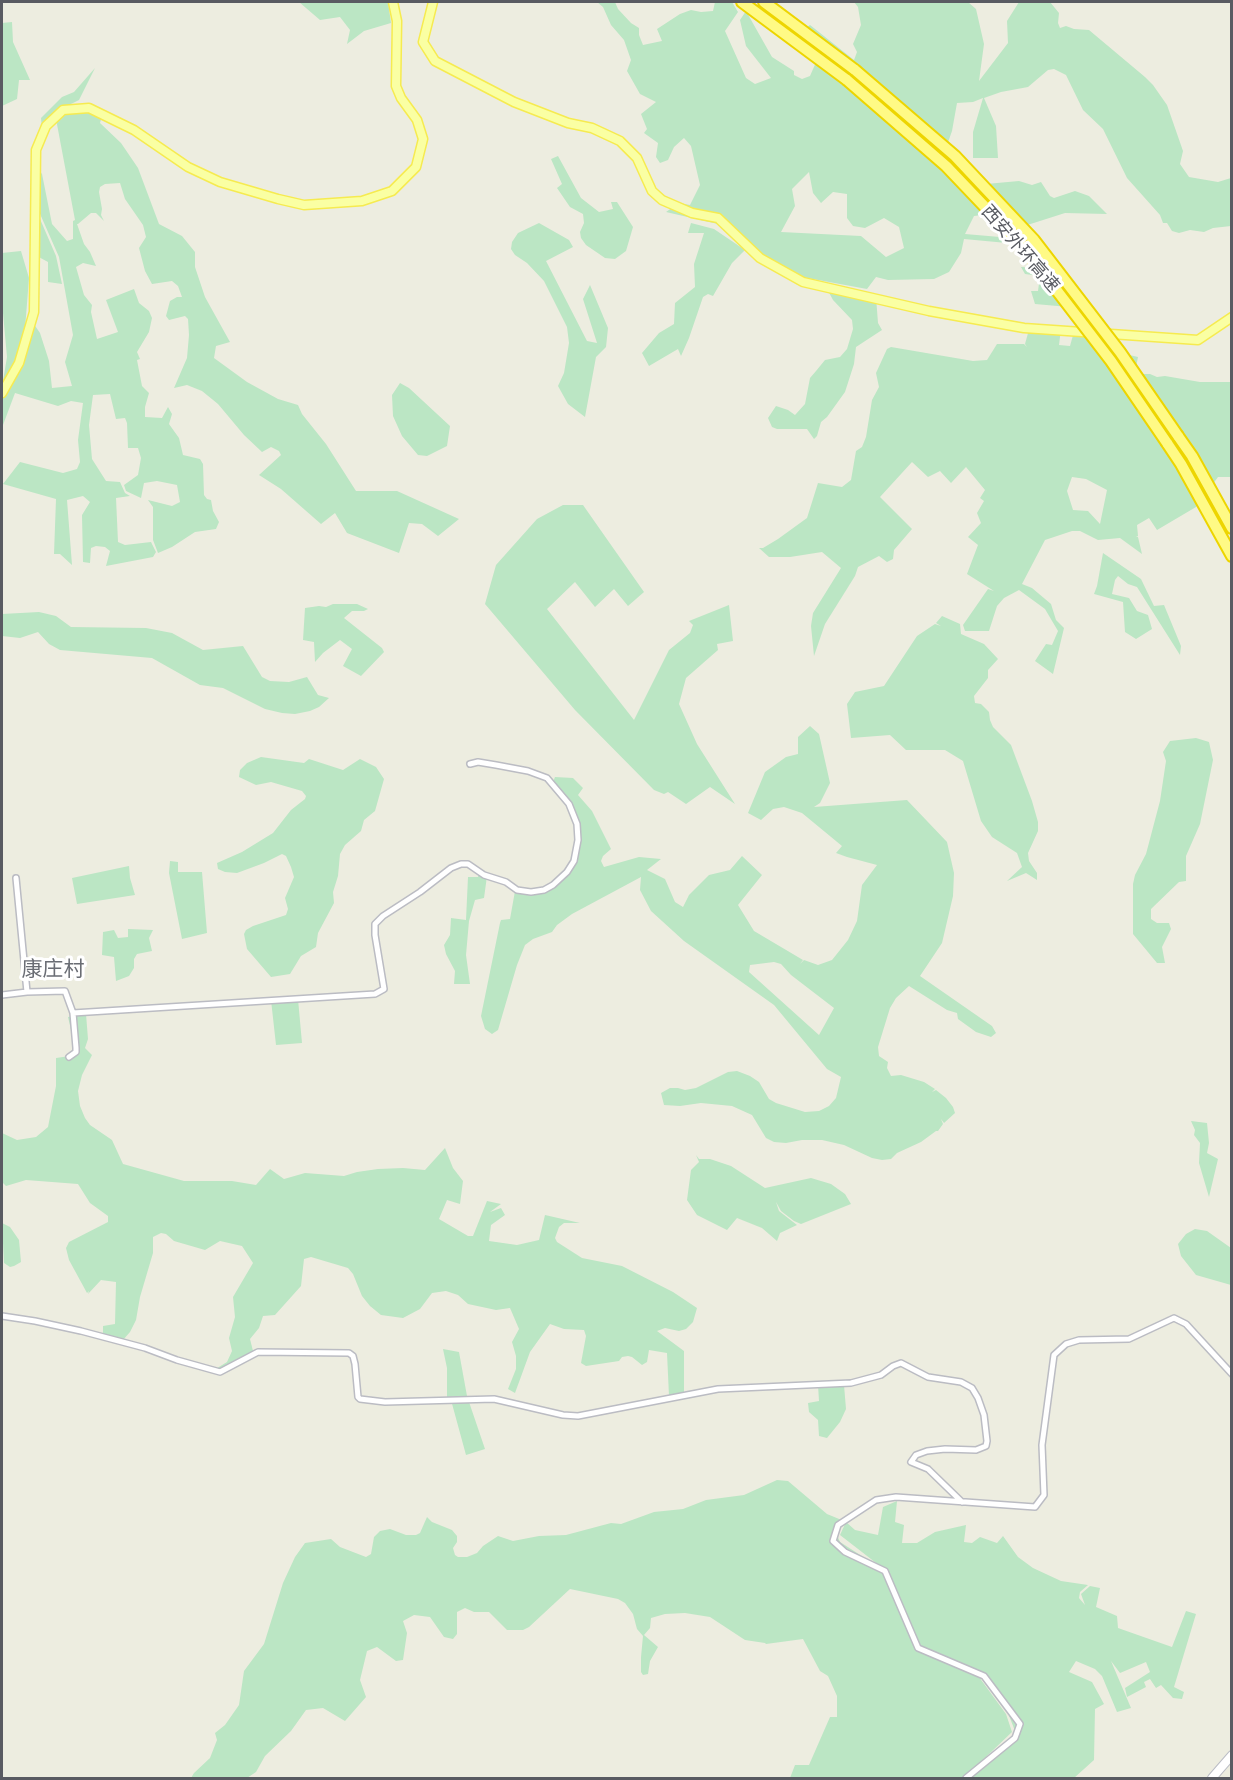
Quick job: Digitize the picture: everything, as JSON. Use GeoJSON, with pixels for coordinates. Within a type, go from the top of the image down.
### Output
{"type":"FeatureCollection","features":[{"type":"Feature","properties":{"kind":"highway","name":"西安外环高速"},"geometry":{"type":"LineString","coordinates":[[764,2],[855,70],[955,156],[1034,240],[1120,352],[1192,456],[1232,528]]}},
{"type":"Feature","properties":{"kind":"highway","name":"西安外环高速"},"geometry":{"type":"LineString","coordinates":[[747,5],[848,80],[946,166],[1025,249],[1111,361],[1167,443],[1232,556]]}},
{"type":"Feature","properties":{"kind":"main road"},"geometry":{"type":"LineString","coordinates":[[2,393],[19,363],[34,312],[36,150],[46,126],[63,110],[88,108],[134,130],[188,167],[220,182],[295,203],[362,201],[392,191],[416,167],[423,140],[417,120],[400,98],[396,86],[397,21],[393,2]]}},
{"type":"Feature","properties":{"kind":"main road"},"geometry":{"type":"LineString","coordinates":[[433,2],[423,42],[435,61],[513,102],[568,123],[592,128],[620,141],[637,158],[652,191],[662,200],[692,213],[718,218],[760,258],[802,282],[929,311],[1024,328],[1198,340],[1232,317]]}},
{"type":"Feature","properties":{"kind":"street"},"geometry":{"type":"LineString","coordinates":[[72,1013],[375,994],[384,988],[375,924],[382,916],[420,892],[451,868],[460,864],[468,864],[484,875],[506,882],[517,890],[544,890],[553,885],[567,872],[574,861],[578,840],[577,824],[569,804],[548,778],[528,771],[496,765],[478,762],[470,764]]}},
{"type":"Feature","properties":{"kind":"street"},"geometry":{"type":"LineString","coordinates":[[16,878],[27,992]]}},
{"type":"Feature","properties":{"kind":"street"},"geometry":{"type":"LineString","coordinates":[[2,995],[65,991],[72,1013],[76,1052],[69,1057]]}},
{"type":"Feature","properties":{"kind":"street"},"geometry":{"type":"LineString","coordinates":[[2,1316],[81,1331],[145,1348],[220,1372],[258,1352],[349,1353],[353,1356],[355,1364],[360,1399],[385,1402],[494,1399],[563,1415],[578,1416],[718,1389],[851,1383],[881,1375],[892,1366],[901,1363],[928,1377],[961,1382],[972,1388],[978,1398],[984,1415],[986,1446],[976,1450],[927,1451],[916,1455],[911,1462],[928,1469],[962,1502]]}},
{"type":"Feature","properties":{"kind":"street"},"geometry":{"type":"LineString","coordinates":[[966,1779],[1015,1738],[1020,1724],[984,1676],[918,1648],[885,1571],[844,1552],[833,1541],[838,1525],[876,1500],[897,1497],[1035,1507],[1044,1495],[1042,1445],[1054,1355],[1066,1344],[1079,1340],[1129,1339],[1174,1318],[1186,1324],[1232,1374]]}},
{"type":"Feature","properties":{"kind":"street"},"geometry":{"type":"LineString","coordinates":[[1212,1779],[1232,1755]]}},
{"type":"Feature","properties":{"kind":"green space"},"geometry":{"type":"Polygon","coordinates":[[[299,2],[388,2],[391,23],[364,31],[347,44],[350,30],[340,17],[320,20],[299,2]]]}},
{"type":"Feature","properties":{"kind":"green space"},"geometry":{"type":"Polygon","coordinates":[[[597,2],[615,2],[618,9],[639,28],[643,45],[662,41],[657,29],[680,14],[691,10],[713,11],[715,2],[732,2],[738,12],[725,31],[746,78],[755,84],[771,78],[746,46],[740,20],[746,11],[772,57],[802,79],[810,76],[817,60],[799,46],[801,32],[810,25],[854,60],[857,52],[853,44],[861,25],[858,7],[854,2],[968,2],[976,9],[984,44],[979,81],[1008,43],[1007,21],[1019,2],[1050,2],[1059,13],[1060,28],[1066,26],[1089,30],[1153,85],[1167,105],[1183,151],[1180,164],[1189,177],[1218,182],[1231,178],[1231,226],[1213,228],[1204,232],[1172,231],[1127,178],[1103,129],[1083,110],[1066,75],[1054,69],[1048,70],[1028,87],[984,98],[996,126],[998,158],[973,158],[973,132],[983,98],[973,102],[957,103],[946,148],[961,156],[974,167],[986,184],[1019,181],[1032,185],[1041,182],[1050,196],[1054,198],[1075,191],[1089,196],[1107,214],[1065,213],[1018,228],[996,225],[982,215],[974,216],[965,234],[1035,240],[1039,246],[964,239],[961,253],[949,272],[934,279],[888,280],[876,277],[867,289],[791,275],[718,224],[666,212],[679,203],[690,205],[700,185],[691,146],[684,138],[674,147],[668,160],[660,163],[656,157],[658,143],[644,133],[647,129],[641,114],[656,102],[640,94],[627,71],[631,60],[624,40],[611,25],[603,7],[597,2]],[[809,172],[792,189],[795,206],[781,232],[861,236],[886,257],[904,248],[899,227],[884,218],[865,228],[853,226],[847,218],[847,194],[833,192],[821,203],[813,193],[809,172]]]}},
{"type":"Feature","properties":{"kind":"green space"},"geometry":{"type":"Polygon","coordinates":[[[12,22],[13,42],[30,80],[19,80],[17,99],[2,106],[2,23],[12,22]]]}},
{"type":"Feature","properties":{"kind":"green space"},"geometry":{"type":"Polygon","coordinates":[[[95,68],[79,100],[55,112],[42,129],[41,118],[62,97],[74,92],[95,68]]]}},
{"type":"Feature","properties":{"kind":"green space"},"geometry":{"type":"Polygon","coordinates":[[[78,106],[103,112],[100,123],[121,143],[138,168],[159,224],[182,236],[195,252],[195,267],[205,297],[230,342],[216,346],[214,358],[247,382],[278,399],[298,405],[356,491],[397,491],[459,519],[438,536],[422,524],[409,523],[399,553],[347,533],[335,513],[321,524],[281,489],[259,475],[281,455],[279,451],[271,447],[262,452],[218,404],[202,391],[187,385],[174,388],[187,358],[188,319],[185,316],[169,320],[166,316],[170,301],[182,297],[178,286],[172,281],[152,284],[145,271],[139,248],[146,237],[143,225],[125,199],[120,183],[105,184],[100,187],[99,192],[101,215],[104,221],[96,213],[91,213],[77,224],[84,244],[96,266],[83,263],[76,267],[84,295],[92,305],[91,312],[97,339],[118,332],[106,300],[134,289],[139,303],[149,311],[152,318],[149,332],[137,352],[140,359],[137,360],[142,386],[149,393],[145,417],[162,418],[168,407],[172,414],[169,424],[179,438],[183,455],[200,459],[203,464],[204,495],[211,500],[213,511],[219,522],[216,529],[195,532],[158,553],[153,540],[153,507],[148,500],[172,506],[180,502],[177,485],[157,481],[144,483],[141,498],[126,491],[124,485],[138,475],[141,458],[138,448],[128,448],[127,423],[125,418],[116,419],[110,394],[93,395],[89,425],[92,459],[106,481],[120,482],[125,493],[130,496],[116,498],[118,542],[125,545],[151,542],[156,552],[153,557],[106,566],[110,551],[105,547],[96,546],[91,548],[90,563],[83,562],[82,515],[90,502],[83,496],[67,500],[72,565],[60,554],[54,554],[56,499],[3,484],[20,462],[63,473],[77,469],[80,462],[78,440],[83,403],[71,401],[58,406],[15,393],[2,425],[2,396],[22,360],[31,320],[40,333],[49,361],[52,388],[72,386],[65,362],[73,335],[59,257],[37,207],[39,170],[42,174],[52,224],[67,241],[73,239],[73,221],[75,220],[56,119],[78,106]]]}},
{"type":"Feature","properties":{"kind":"green space"},"geometry":{"type":"Polygon","coordinates":[[[558,156],[581,198],[599,212],[613,209],[611,202],[617,202],[633,227],[626,251],[615,259],[605,258],[586,245],[581,238],[583,214],[570,207],[557,188],[562,184],[551,159],[558,156]]]}},
{"type":"Feature","properties":{"kind":"green space"},"geometry":{"type":"Polygon","coordinates":[[[37,212],[56,256],[62,284],[48,282],[48,262],[35,255],[37,212]]]}},
{"type":"Feature","properties":{"kind":"green space"},"geometry":{"type":"Polygon","coordinates":[[[539,223],[569,240],[573,247],[546,261],[587,341],[597,343],[583,299],[590,285],[608,328],[606,347],[596,357],[585,417],[568,404],[558,386],[564,373],[569,343],[567,327],[544,281],[511,249],[512,242],[518,233],[539,223]]]}},
{"type":"Feature","properties":{"kind":"green space"},"geometry":{"type":"Polygon","coordinates":[[[691,223],[714,229],[745,250],[732,263],[713,296],[708,294],[703,297],[681,356],[678,349],[649,366],[642,353],[659,333],[674,324],[675,303],[695,287],[694,264],[704,233],[688,233],[691,223]]]}},
{"type":"Feature","properties":{"kind":"green space"},"geometry":{"type":"Polygon","coordinates":[[[21,251],[29,278],[25,329],[20,350],[2,387],[7,357],[2,302],[2,253],[21,251]]]}},
{"type":"Feature","properties":{"kind":"green space"},"geometry":{"type":"Polygon","coordinates":[[[1021,267],[1060,269],[1080,308],[1035,304],[1031,291],[1038,291],[1040,276],[1025,274],[1021,267]]]}},
{"type":"Feature","properties":{"kind":"green space"},"geometry":{"type":"Polygon","coordinates":[[[826,287],[876,297],[878,323],[882,330],[856,347],[854,364],[845,392],[821,422],[814,439],[807,429],[772,427],[768,418],[776,406],[795,415],[805,404],[810,378],[825,360],[840,357],[847,349],[853,329],[852,320],[833,300],[826,287]]]}},
{"type":"Feature","properties":{"kind":"green space"},"geometry":{"type":"Polygon","coordinates":[[[1030,326],[1061,329],[1059,345],[1070,346],[1075,328],[1097,327],[1095,347],[1138,357],[1136,367],[1143,374],[1200,382],[1231,382],[1231,477],[1218,477],[1196,507],[1157,530],[1149,518],[1137,525],[1138,536],[1136,537],[1138,537],[1142,554],[1120,538],[1098,540],[1080,531],[1072,531],[1045,540],[1022,584],[1032,588],[1051,604],[1056,620],[1064,628],[1053,674],[1035,661],[1046,644],[1052,645],[1058,631],[1045,609],[1019,590],[1004,598],[997,606],[989,631],[965,631],[963,625],[988,589],[994,591],[967,574],[978,545],[968,537],[981,523],[977,513],[984,501],[980,498],[985,490],[966,467],[951,483],[940,471],[928,477],[912,462],[880,497],[912,529],[894,550],[893,559],[887,562],[879,556],[858,567],[855,576],[825,624],[814,656],[811,626],[813,613],[841,568],[822,552],[790,557],[769,557],[759,548],[778,539],[807,518],[818,483],[842,487],[851,480],[856,451],[862,447],[866,437],[872,400],[879,387],[876,373],[887,349],[891,347],[973,361],[987,360],[997,344],[1024,344],[1027,347],[1025,344],[1030,326]],[[1072,477],[1067,491],[1073,510],[1088,511],[1100,524],[1107,490],[1086,479],[1072,477]]]}},
{"type":"Feature","properties":{"kind":"green space"},"geometry":{"type":"Polygon","coordinates":[[[400,383],[409,388],[450,426],[447,446],[427,456],[418,455],[402,436],[393,416],[392,395],[400,383]]]}},
{"type":"Feature","properties":{"kind":"green space"},"geometry":{"type":"Polygon","coordinates":[[[563,505],[583,505],[644,592],[628,606],[614,589],[595,607],[575,582],[547,609],[634,720],[669,650],[690,633],[693,625],[689,621],[729,605],[733,641],[717,644],[718,650],[686,678],[679,704],[697,744],[735,804],[710,787],[686,804],[668,792],[664,794],[654,790],[575,710],[485,604],[496,565],[537,519],[563,505]]]}},
{"type":"Feature","properties":{"kind":"green space"},"geometry":{"type":"Polygon","coordinates":[[[1103,553],[1141,579],[1154,606],[1164,605],[1181,646],[1180,655],[1137,587],[1128,584],[1118,576],[1112,594],[1129,598],[1137,611],[1148,615],[1152,629],[1136,639],[1125,632],[1123,602],[1094,594],[1103,553]]]}},
{"type":"Feature","properties":{"kind":"green space"},"geometry":{"type":"Polygon","coordinates":[[[333,604],[357,604],[368,609],[352,611],[344,618],[384,652],[361,676],[343,666],[352,649],[340,640],[315,662],[314,642],[303,640],[305,608],[326,607],[333,604]]]}},
{"type":"Feature","properties":{"kind":"green space"},"geometry":{"type":"Polygon","coordinates":[[[39,612],[56,616],[71,627],[146,628],[172,633],[203,650],[243,646],[262,677],[270,681],[289,682],[307,677],[318,695],[329,698],[310,711],[295,714],[282,713],[265,709],[223,688],[200,685],[152,658],[60,650],[49,644],[38,632],[20,638],[2,636],[2,614],[39,612]]]}},
{"type":"Feature","properties":{"kind":"green space"},"geometry":{"type":"Polygon","coordinates":[[[942,616],[960,624],[961,634],[984,644],[998,659],[988,670],[988,678],[974,696],[975,703],[981,704],[989,712],[993,727],[1011,745],[1032,801],[1038,831],[1028,853],[1029,861],[1037,873],[1037,880],[1026,873],[1007,881],[1022,867],[1017,853],[992,837],[981,821],[963,761],[945,750],[906,750],[890,735],[851,738],[847,704],[855,692],[884,686],[917,636],[935,624],[941,626],[936,623],[942,616]]]}},
{"type":"Feature","properties":{"kind":"green space"},"geometry":{"type":"Polygon","coordinates":[[[810,726],[819,734],[830,783],[820,803],[814,807],[907,800],[947,842],[954,873],[953,896],[942,943],[920,976],[992,1026],[996,1033],[991,1037],[976,1032],[958,1019],[957,1013],[947,1010],[909,986],[896,998],[890,1008],[878,1047],[879,1056],[888,1062],[887,1068],[891,1076],[901,1075],[924,1082],[935,1089],[932,1092],[936,1090],[946,1098],[955,1113],[944,1123],[941,1119],[943,1124],[938,1131],[897,1153],[891,1159],[872,1158],[844,1145],[822,1140],[774,1142],[766,1138],[752,1115],[732,1106],[701,1103],[680,1106],[664,1105],[661,1093],[670,1088],[685,1090],[696,1088],[728,1072],[737,1071],[759,1082],[769,1099],[776,1103],[805,1112],[819,1111],[829,1106],[836,1098],[841,1077],[827,1069],[774,1005],[684,941],[651,911],[640,890],[641,877],[572,914],[557,925],[552,932],[533,939],[525,945],[498,1030],[492,1034],[485,1029],[481,1016],[500,923],[501,920],[510,919],[515,891],[536,892],[555,884],[568,873],[577,853],[581,830],[570,802],[553,782],[555,777],[573,778],[583,788],[578,795],[592,811],[611,849],[601,861],[604,867],[639,857],[661,859],[647,870],[665,879],[675,902],[683,907],[689,895],[709,875],[730,870],[742,856],[762,875],[738,905],[754,931],[803,960],[800,964],[804,960],[818,965],[832,960],[848,940],[857,921],[862,885],[877,865],[836,853],[842,846],[802,813],[784,807],[773,809],[761,820],[748,813],[765,772],[786,757],[798,754],[798,737],[810,726]],[[774,962],[750,965],[749,972],[819,1035],[834,1008],[791,975],[781,964],[774,962]]]}},
{"type":"Feature","properties":{"kind":"green space"},"geometry":{"type":"Polygon","coordinates":[[[1196,738],[1209,742],[1213,760],[1200,824],[1186,856],[1186,881],[1179,882],[1151,909],[1151,919],[1157,923],[1169,923],[1171,929],[1162,947],[1165,963],[1157,963],[1133,934],[1133,884],[1146,854],[1160,801],[1166,761],[1163,752],[1170,741],[1196,738]]]}},
{"type":"Feature","properties":{"kind":"green space"},"geometry":{"type":"Polygon","coordinates":[[[261,757],[304,763],[309,759],[343,770],[360,759],[376,767],[384,779],[375,811],[364,820],[361,831],[345,845],[340,854],[338,876],[333,892],[334,903],[318,933],[316,947],[301,956],[290,974],[271,977],[247,949],[244,934],[253,926],[286,915],[288,909],[285,898],[294,877],[286,856],[282,854],[237,873],[218,869],[217,863],[242,852],[273,833],[291,810],[305,799],[306,796],[302,791],[271,782],[256,785],[239,777],[240,770],[247,763],[261,757]]]}},
{"type":"Feature","properties":{"kind":"green space"},"geometry":{"type":"Polygon","coordinates":[[[170,861],[178,862],[178,872],[202,872],[207,933],[182,939],[169,873],[170,861]]]}},
{"type":"Feature","properties":{"kind":"green space"},"geometry":{"type":"Polygon","coordinates":[[[129,866],[135,895],[77,904],[72,878],[129,866]]]}},
{"type":"Feature","properties":{"kind":"green space"},"geometry":{"type":"Polygon","coordinates":[[[479,872],[487,876],[484,898],[475,900],[469,921],[466,955],[470,984],[454,984],[455,971],[444,945],[450,935],[451,918],[466,920],[468,877],[478,877],[479,872]]]}},
{"type":"Feature","properties":{"kind":"green space"},"geometry":{"type":"Polygon","coordinates":[[[128,929],[153,930],[149,938],[152,951],[137,954],[134,959],[134,968],[129,976],[116,981],[114,957],[102,955],[103,932],[114,930],[118,938],[128,937],[128,929]]]}},
{"type":"Feature","properties":{"kind":"green space"},"geometry":{"type":"Polygon","coordinates":[[[298,999],[302,1043],[276,1045],[271,1000],[298,999]]]}},
{"type":"Feature","properties":{"kind":"green space"},"geometry":{"type":"Polygon","coordinates":[[[86,1014],[88,1039],[85,1048],[92,1055],[82,1075],[78,1091],[80,1106],[90,1125],[112,1140],[123,1164],[184,1181],[232,1181],[256,1185],[270,1169],[284,1179],[305,1173],[344,1176],[378,1169],[425,1170],[445,1148],[453,1168],[463,1181],[460,1204],[447,1200],[439,1219],[468,1236],[473,1236],[487,1201],[501,1204],[490,1212],[501,1208],[505,1215],[491,1225],[489,1241],[517,1245],[539,1240],[545,1215],[580,1223],[564,1223],[559,1227],[555,1238],[557,1242],[582,1258],[622,1266],[673,1292],[697,1308],[693,1322],[686,1329],[679,1331],[665,1328],[657,1331],[684,1351],[684,1395],[669,1396],[667,1353],[649,1350],[647,1362],[642,1365],[628,1356],[622,1357],[619,1361],[586,1366],[581,1363],[586,1336],[584,1330],[564,1329],[550,1324],[530,1352],[515,1393],[508,1389],[516,1369],[516,1356],[512,1342],[519,1329],[510,1308],[496,1310],[468,1304],[458,1295],[446,1291],[432,1293],[420,1309],[403,1318],[381,1315],[362,1296],[348,1268],[311,1257],[304,1259],[301,1286],[275,1315],[263,1316],[259,1328],[250,1339],[253,1351],[226,1368],[214,1370],[227,1362],[232,1351],[229,1338],[235,1317],[233,1297],[253,1263],[242,1246],[220,1241],[205,1250],[174,1241],[161,1233],[153,1237],[153,1253],[136,1320],[130,1332],[123,1340],[103,1335],[103,1326],[115,1324],[116,1282],[101,1280],[88,1294],[89,1291],[87,1293],[69,1260],[66,1248],[69,1242],[108,1222],[108,1216],[90,1203],[78,1184],[26,1180],[6,1186],[2,1182],[2,1133],[17,1140],[36,1137],[48,1127],[56,1086],[56,1058],[70,1056],[76,1051],[68,1017],[86,1014]]]}},
{"type":"Feature","properties":{"kind":"green space"},"geometry":{"type":"Polygon","coordinates":[[[1191,1121],[1207,1123],[1209,1143],[1207,1153],[1218,1159],[1209,1197],[1199,1163],[1200,1143],[1194,1135],[1195,1130],[1191,1121]]]}},
{"type":"Feature","properties":{"kind":"green space"},"geometry":{"type":"Polygon","coordinates":[[[696,1155],[699,1159],[710,1159],[731,1166],[765,1188],[811,1178],[831,1184],[845,1194],[851,1204],[801,1224],[781,1211],[776,1202],[779,1211],[797,1225],[780,1233],[777,1241],[762,1228],[737,1218],[727,1230],[697,1215],[687,1200],[691,1170],[699,1162],[696,1155]]]}},
{"type":"Feature","properties":{"kind":"green space"},"geometry":{"type":"Polygon","coordinates":[[[2,1223],[10,1227],[19,1240],[21,1262],[10,1267],[4,1263],[2,1223]]]}},
{"type":"Feature","properties":{"kind":"green space"},"geometry":{"type":"Polygon","coordinates":[[[1195,1229],[1207,1231],[1231,1248],[1231,1285],[1196,1275],[1181,1256],[1178,1244],[1186,1234],[1195,1229]]]}},
{"type":"Feature","properties":{"kind":"green space"},"geometry":{"type":"Polygon","coordinates":[[[443,1349],[459,1352],[467,1396],[447,1397],[447,1368],[443,1349]]]}},
{"type":"Feature","properties":{"kind":"green space"},"geometry":{"type":"Polygon","coordinates":[[[818,1385],[844,1385],[846,1409],[840,1422],[827,1438],[819,1436],[818,1420],[809,1412],[808,1403],[819,1401],[818,1385]]]}},
{"type":"Feature","properties":{"kind":"green space"},"geometry":{"type":"Polygon","coordinates":[[[468,1399],[485,1449],[466,1455],[451,1400],[468,1399]]]}},
{"type":"Feature","properties":{"kind":"green space"},"geometry":{"type":"Polygon","coordinates":[[[777,1480],[788,1481],[827,1514],[844,1521],[837,1535],[840,1542],[882,1569],[917,1647],[979,1677],[1006,1714],[1012,1732],[964,1778],[790,1778],[795,1765],[809,1765],[830,1717],[837,1717],[837,1696],[828,1676],[820,1671],[803,1639],[766,1644],[745,1640],[710,1617],[685,1613],[665,1614],[651,1618],[650,1628],[644,1635],[658,1647],[650,1661],[648,1674],[643,1675],[641,1657],[643,1636],[637,1629],[633,1614],[625,1603],[618,1599],[570,1589],[523,1630],[507,1630],[489,1612],[474,1612],[465,1608],[457,1612],[457,1634],[453,1639],[444,1637],[430,1617],[414,1615],[403,1621],[407,1633],[403,1660],[396,1661],[377,1647],[367,1651],[360,1680],[366,1697],[345,1721],[323,1708],[306,1710],[291,1731],[265,1756],[256,1772],[247,1778],[191,1778],[210,1758],[217,1740],[215,1733],[225,1725],[239,1705],[244,1671],[264,1644],[283,1583],[295,1557],[305,1543],[331,1539],[340,1547],[366,1557],[371,1554],[374,1537],[380,1531],[390,1529],[406,1535],[416,1535],[420,1533],[427,1517],[432,1522],[452,1530],[457,1536],[457,1542],[453,1548],[455,1555],[467,1557],[477,1553],[498,1536],[513,1541],[539,1536],[566,1535],[611,1523],[621,1524],[654,1512],[683,1509],[706,1500],[744,1495],[777,1480]]]}},
{"type":"Feature","properties":{"kind":"green space"},"geometry":{"type":"Polygon","coordinates":[[[897,1501],[895,1522],[904,1525],[902,1543],[917,1543],[935,1532],[966,1525],[964,1542],[972,1543],[980,1537],[997,1543],[1003,1536],[1018,1557],[1033,1568],[1061,1581],[1088,1585],[1080,1592],[1079,1598],[1085,1605],[1081,1594],[1090,1586],[1100,1588],[1096,1607],[1117,1616],[1118,1628],[1172,1647],[1186,1611],[1196,1614],[1174,1687],[1184,1692],[1182,1699],[1173,1698],[1161,1685],[1156,1688],[1150,1679],[1144,1682],[1146,1687],[1127,1697],[1125,1688],[1150,1672],[1146,1662],[1120,1673],[1111,1661],[1131,1708],[1117,1712],[1102,1676],[1095,1669],[1076,1661],[1069,1672],[1092,1682],[1104,1704],[1095,1709],[1094,1760],[1074,1778],[969,1778],[1012,1738],[1015,1731],[1008,1713],[981,1675],[918,1645],[889,1573],[840,1535],[846,1522],[855,1530],[878,1535],[883,1507],[897,1501]]]}},
{"type":"Feature","properties":{"kind":"district","name":"康庄村"},"geometry":{"type":"Point","coordinates":[53,970]}}]}
